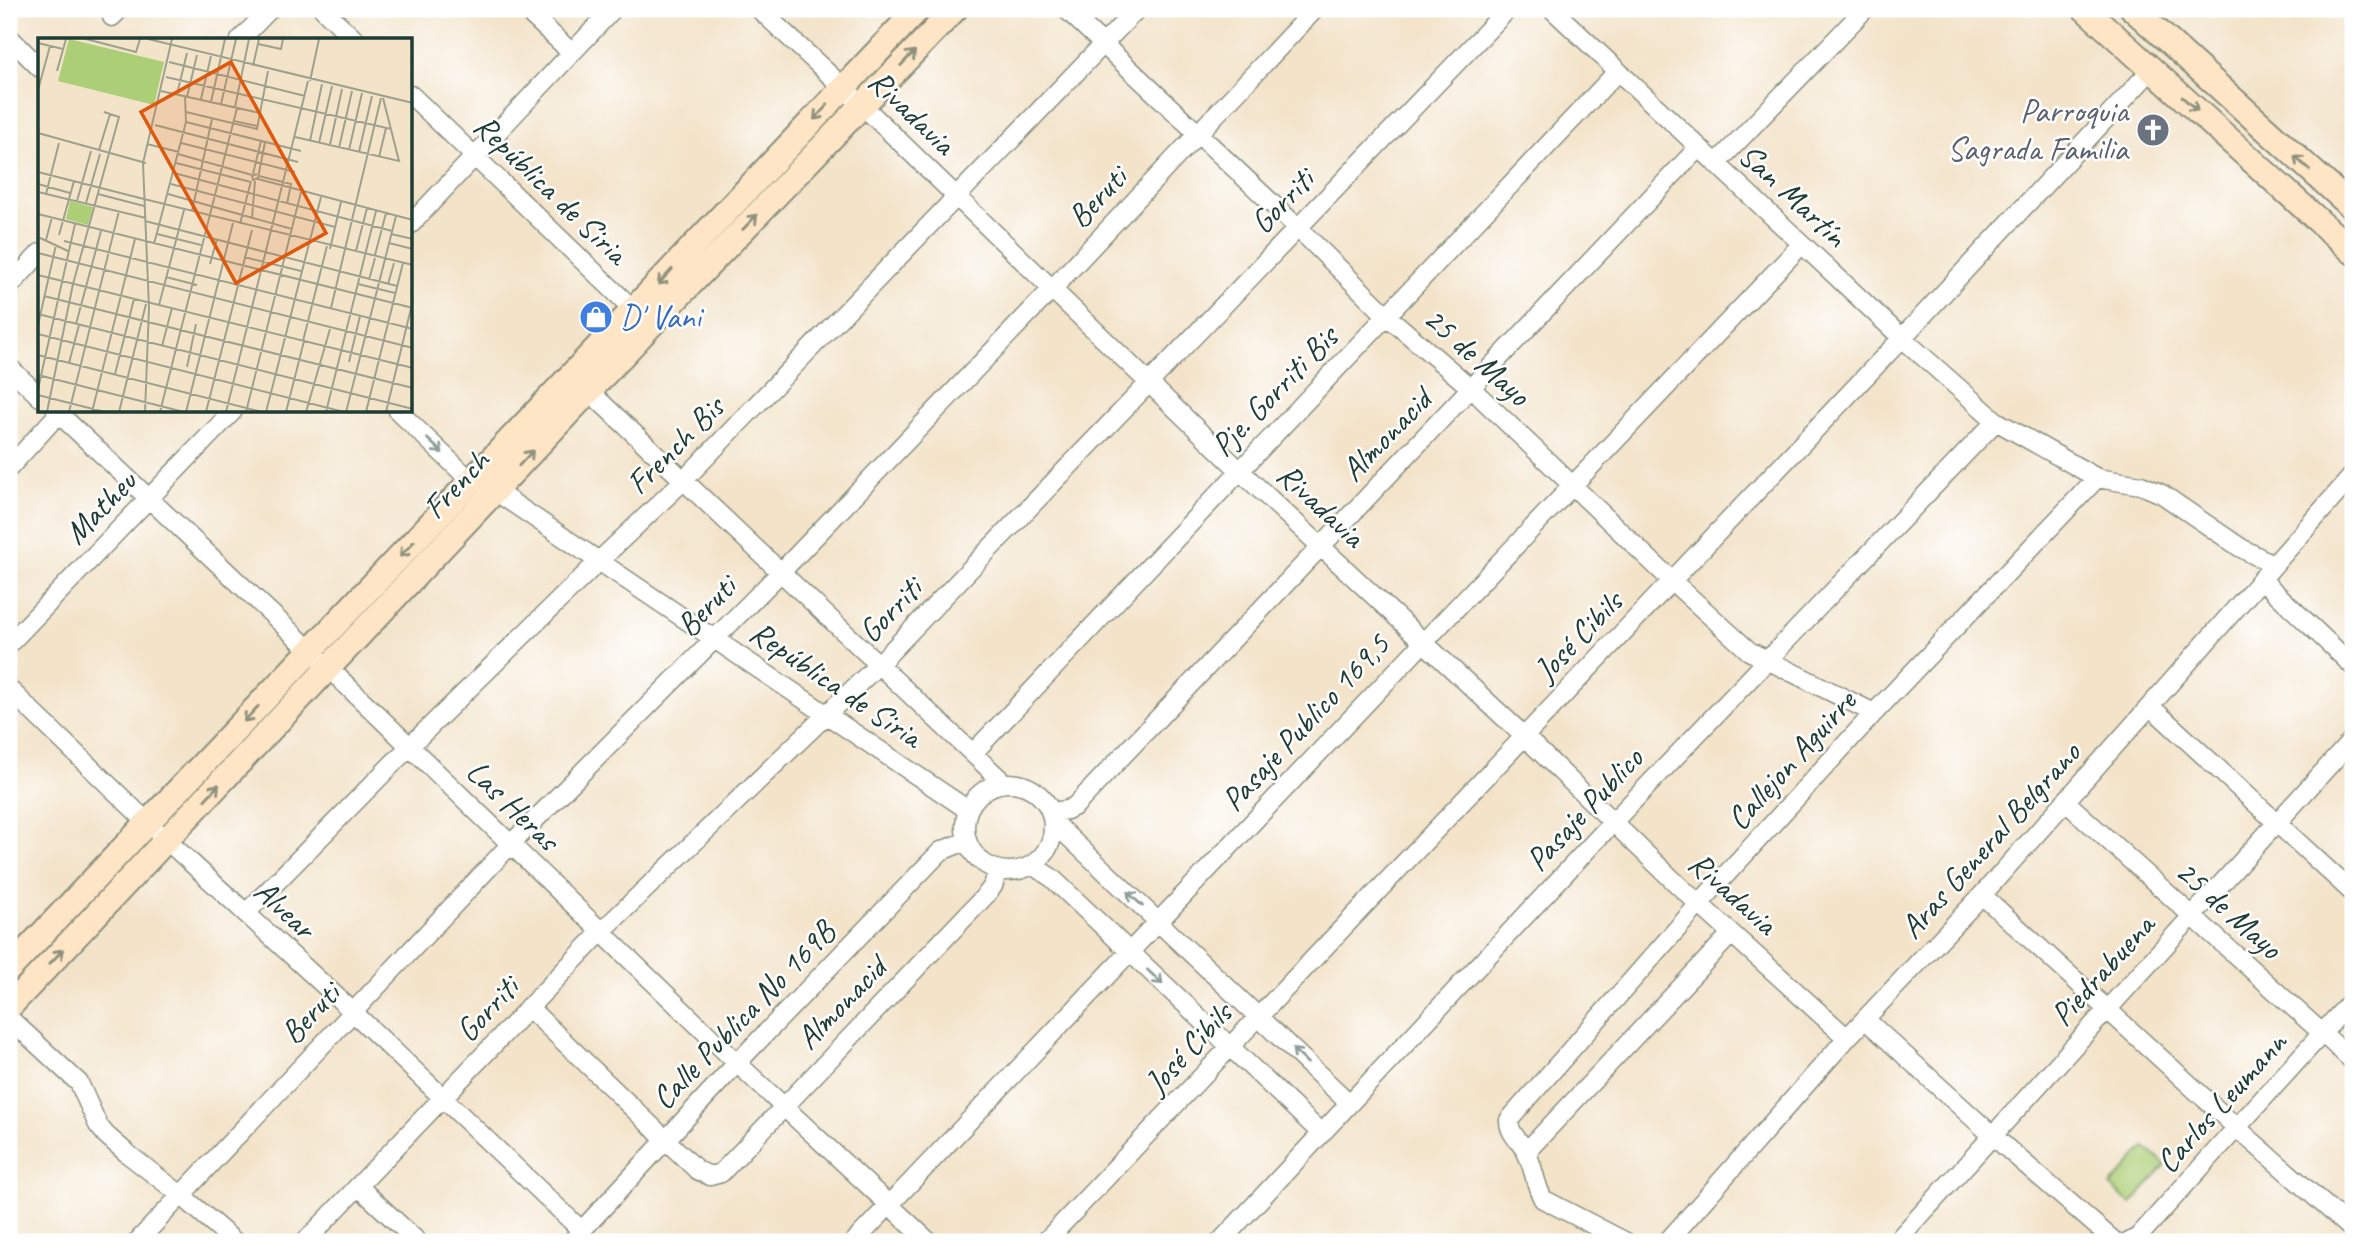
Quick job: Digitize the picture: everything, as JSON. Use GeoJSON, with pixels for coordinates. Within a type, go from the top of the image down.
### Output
{"type":"FeatureCollection","features":[{"type":"Feature","properties":{"kind":"main road","name":"French"},"geometry":{"type":"LineString","coordinates":[[9,969],[148,823],[495,491],[589,391],[642,318],[844,88],[918,9]]}},
{"type":"Feature","properties":{"kind":"main road","name":"French"},"geometry":{"type":"LineString","coordinates":[[9,1007],[167,839],[471,481],[862,105],[955,9]]}},
{"type":"Feature","properties":{"kind":"main road"},"geometry":{"type":"LineString","coordinates":[[2085,9],[2353,252]]}},
{"type":"Feature","properties":{"kind":"main road"},"geometry":{"type":"LineString","coordinates":[[2133,9],[2353,208]]}},
{"type":"Feature","properties":{"kind":"street"},"geometry":{"type":"LineString","coordinates":[[242,38],[270,9]]}},
{"type":"Feature","properties":{"kind":"street"},"geometry":{"type":"LineString","coordinates":[[323,9],[353,38]]}},
{"type":"Feature","properties":{"kind":"street"},"geometry":{"type":"LineString","coordinates":[[525,9],[571,52]]}},
{"type":"Feature","properties":{"kind":"street"},"geometry":{"type":"LineString","coordinates":[[413,221],[613,9]]}},
{"type":"Feature","properties":{"kind":"street","name":"Rivadavia"},"geometry":{"type":"LineString","coordinates":[[759,9],[1240,470],[1731,934],[1847,1038]]}},
{"type":"Feature","properties":{"kind":"street","name":"25 de Mayo"},"geometry":{"type":"LineString","coordinates":[[1066,9],[1387,316],[1472,389],[1749,651],[1874,713]]}},
{"type":"Feature","properties":{"kind":"street","name":"French Bis"},"geometry":{"type":"LineString","coordinates":[[246,913],[409,747],[683,481],[1137,9]]}},
{"type":"Feature","properties":{"kind":"street","name":"Beruti"},"geometry":{"type":"LineString","coordinates":[[137,1242],[510,845],[781,572],[1315,9]]}},
{"type":"Feature","properties":{"kind":"street","name":"Gorriti"},"geometry":{"type":"LineString","coordinates":[[305,1242],[602,931],[879,664],[1508,9]]}},
{"type":"Feature","properties":{"kind":"street","name":"San Martín"},"geometry":{"type":"LineString","coordinates":[[1552,9],[1902,338],[1996,421],[2097,478]]}},
{"type":"Feature","properties":{"kind":"street"},"geometry":{"type":"LineString","coordinates":[[1716,164],[1865,9]]}},
{"type":"Feature","properties":{"kind":"street"},"geometry":{"type":"LineString","coordinates":[[9,37],[38,66]]}},
{"type":"Feature","properties":{"kind":"street","name":"José Cibils"},"geometry":{"type":"LineString","coordinates":[[1045,1242],[1902,338],[2152,69]]}},
{"type":"Feature","properties":{"kind":"street","name":"Pje. Gorriti Bis"},"geometry":{"type":"LineString","coordinates":[[974,752],[1618,71]]}},
{"type":"Feature","properties":{"kind":"street","name":"República de Siria"},"geometry":{"type":"LineString","coordinates":[[413,97],[642,318]]}},
{"type":"Feature","properties":{"kind":"street","name":"Almonacid"},"geometry":{"type":"LineString","coordinates":[[1052,817],[1075,806],[1699,147]]}},
{"type":"Feature","properties":{"kind":"street","name":"Pasaje Publico 169,5"},"geometry":{"type":"LineString","coordinates":[[853,1242],[1802,244]]}},
{"type":"Feature","properties":{"kind":"street"},"geometry":{"type":"LineString","coordinates":[[9,287],[38,255]]}},
{"type":"Feature","properties":{"kind":"street"},"geometry":{"type":"LineString","coordinates":[[9,367],[38,395]]}},
{"type":"Feature","properties":{"kind":"street","name":"República de Siria"},"geometry":{"type":"LineString","coordinates":[[589,391],[1004,783]]}},
{"type":"Feature","properties":{"kind":"street"},"geometry":{"type":"LineString","coordinates":[[9,468],[58,413]]}},
{"type":"Feature","properties":{"kind":"street","name":"Las Heras"},"geometry":{"type":"LineString","coordinates":[[60,413],[148,500],[320,659],[737,1063],[929,1242]]}},
{"type":"Feature","properties":{"kind":"street","name":"Matheu"},"geometry":{"type":"LineString","coordinates":[[9,644],[231,413]]}},
{"type":"Feature","properties":{"kind":"street"},"geometry":{"type":"LineString","coordinates":[[400,413],[471,481]]}},
{"type":"Feature","properties":{"kind":"street","name":"Pasaje Publico"},"geometry":{"type":"LineString","coordinates":[[1220,1242],[1613,822],[1996,421]]}},
{"type":"Feature","properties":{"kind":"street","name":"Aras General Belgrano"},"geometry":{"type":"LineString","coordinates":[[1667,1242],[1847,1038],[1982,895],[2353,475]]}},
{"type":"Feature","properties":{"kind":"street"},"geometry":{"type":"LineString","coordinates":[[2097,478],[2141,485],[2162,494],[2241,548],[2274,565]]}},
{"type":"Feature","properties":{"kind":"street","name":"Callejon Aguirre"},"geometry":{"type":"LineString","coordinates":[[1526,1152],[1509,1128],[1509,1120],[1699,904],[1874,713],[2097,478]]}},
{"type":"Feature","properties":{"kind":"street"},"geometry":{"type":"LineString","coordinates":[[2340,490],[2353,503]]}},
{"type":"Feature","properties":{"kind":"street","name":"República de Siria"},"geometry":{"type":"LineString","coordinates":[[495,491],[968,810]]}},
{"type":"Feature","properties":{"kind":"street"},"geometry":{"type":"LineString","coordinates":[[2261,579],[2353,666]]}},
{"type":"Feature","properties":{"kind":"street","name":"Alvear"},"geometry":{"type":"LineString","coordinates":[[9,689],[148,823],[352,1011],[576,1236]]}},
{"type":"Feature","properties":{"kind":"street"},"geometry":{"type":"LineString","coordinates":[[2151,706],[2353,893]]}},
{"type":"Feature","properties":{"kind":"street","name":"Piedrabuena"},"geometry":{"type":"LineString","coordinates":[[1896,1242],[2353,738]]}},
{"type":"Feature","properties":{"kind":"street"},"geometry":{"type":"LineString","coordinates":[[1052,817],[1049,845],[1032,865],[1021,870],[998,870],[979,859],[967,841],[965,820],[968,810],[982,792],[1004,783],[1033,789],[1044,799],[1052,817],[1349,1103]]}},
{"type":"Feature","properties":{"kind":"street","name":"25 de Mayo"},"geometry":{"type":"LineString","coordinates":[[2065,801],[2353,1061]]}},
{"type":"Feature","properties":{"kind":"street","name":"Calle Publica No 169B"},"geometry":{"type":"LineString","coordinates":[[576,1236],[737,1063],[941,851],[967,841]]}},
{"type":"Feature","properties":{"kind":"street"},"geometry":{"type":"LineString","coordinates":[[1032,865],[1052,878],[1321,1133]]}},
{"type":"Feature","properties":{"kind":"street","name":"Almonacid"},"geometry":{"type":"LineString","coordinates":[[666,1140],[697,1170],[710,1175],[720,1173],[986,895],[993,886],[998,870]]}},
{"type":"Feature","properties":{"kind":"street"},"geometry":{"type":"LineString","coordinates":[[1982,895],[2353,1230]]}},
{"type":"Feature","properties":{"kind":"street"},"geometry":{"type":"LineString","coordinates":[[1626,1242],[1543,1199],[1537,1189],[1526,1152],[1731,934]]}},
{"type":"Feature","properties":{"kind":"street","name":"Carlos Leumann"},"geometry":{"type":"LineString","coordinates":[[2129,1242],[2138,1237],[2353,999]]}},
{"type":"Feature","properties":{"kind":"street"},"geometry":{"type":"LineString","coordinates":[[528,1007],[666,1140]]}},
{"type":"Feature","properties":{"kind":"street"},"geometry":{"type":"LineString","coordinates":[[9,1018],[79,1083],[98,1125],[106,1135],[235,1242]]}},
{"type":"Feature","properties":{"kind":"street"},"geometry":{"type":"LineString","coordinates":[[1866,1020],[2115,1242]]}},
{"type":"Feature","properties":{"kind":"street"},"geometry":{"type":"LineString","coordinates":[[358,1186],[418,1242]]}},
{"type":"Feature","properties":{"kind":"green space"},"geometry":{"type":"Polygon","coordinates":[[[2145,1147],[2166,1165],[2131,1204],[2110,1186],[2145,1147]]]}},
{"type":"Feature","properties":{"kind":"place","name":"Parroquia Sagrada Familia"},"geometry":{"type":"Point","coordinates":[2153,130]}},
{"type":"Feature","properties":{"kind":"place","name":"D' Vani"},"geometry":{"type":"Point","coordinates":[596,317]}}]}
